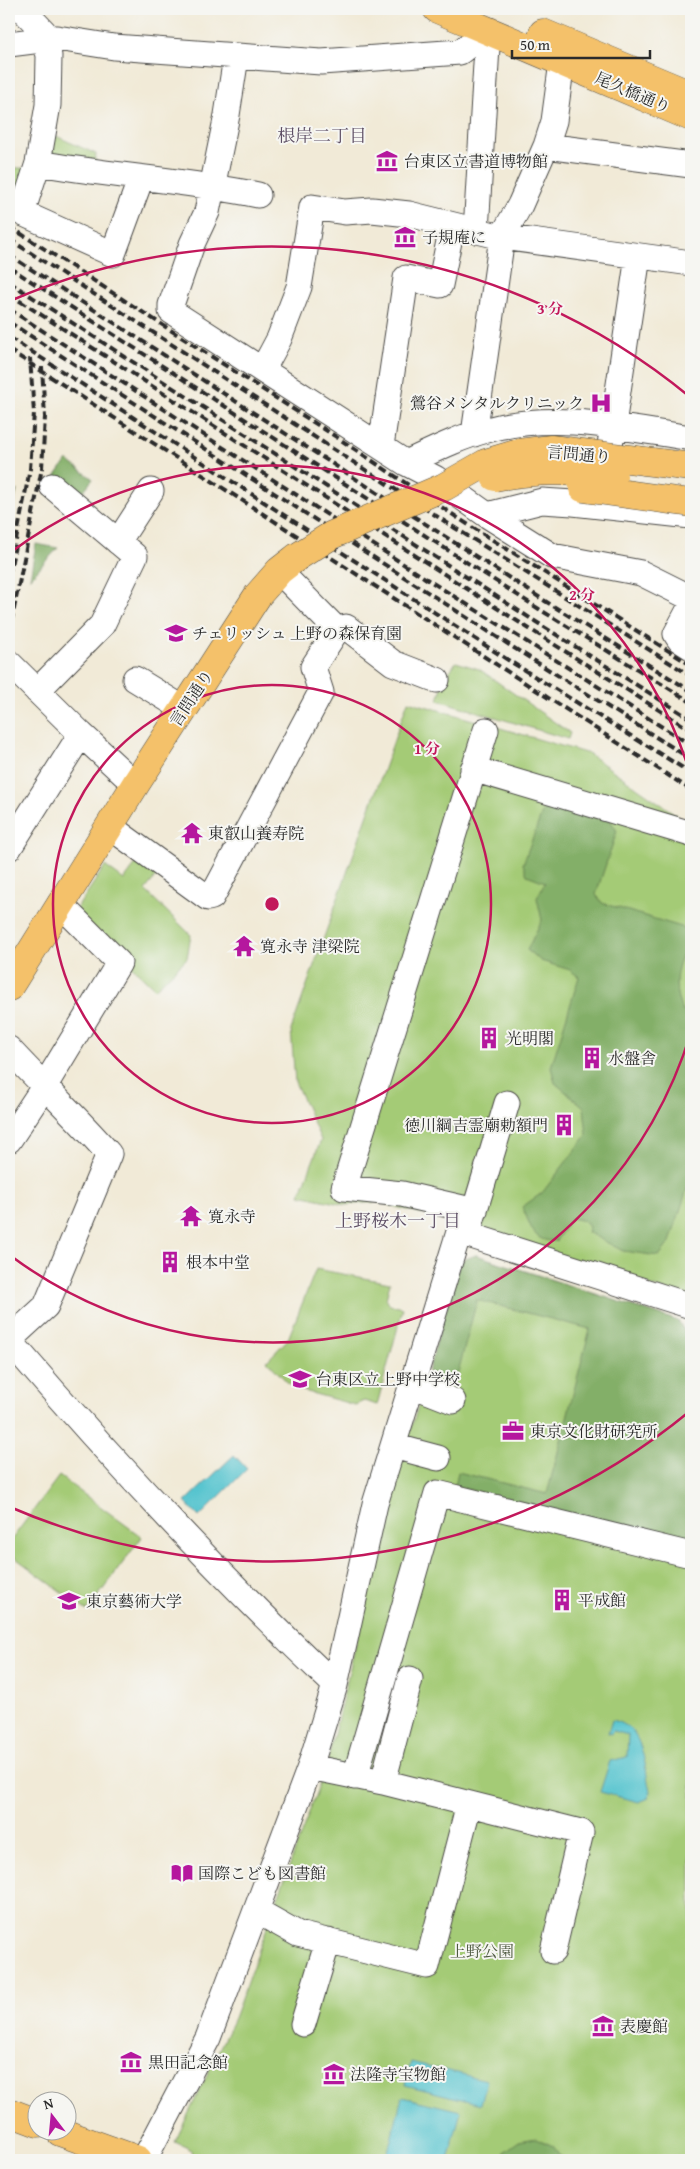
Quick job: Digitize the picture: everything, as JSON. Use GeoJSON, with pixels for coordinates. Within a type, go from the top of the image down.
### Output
{"type":"FeatureCollection","features":[{"type":"Feature","properties":{"kind":"main road","name":"尾久橋通り"},"geometry":{"type":"LineString","coordinates":[[437,9],[475,17],[691,95]]}},
{"type":"Feature","properties":{"kind":"main road","name":"尾久橋通り"},"geometry":{"type":"LineString","coordinates":[[475,17],[562,62],[691,117]]}},
{"type":"Feature","properties":{"kind":"main road"},"geometry":{"type":"LineString","coordinates":[[691,452],[594,438],[531,436],[485,446],[472,452],[460,462],[444,487],[501,490],[558,486],[691,503]]}},
{"type":"Feature","properties":{"kind":"main road","name":"言問通り"},"geometry":{"type":"LineString","coordinates":[[9,987],[109,826],[258,595],[288,564],[332,535],[444,487],[486,463],[519,453],[551,449],[691,467]]}},
{"type":"Feature","properties":{"kind":"main road","name":"言問通り"},"geometry":{"type":"LineString","coordinates":[[444,487],[524,471],[554,470],[691,486]]}},
{"type":"Feature","properties":{"kind":"main road"},"geometry":{"type":"LineString","coordinates":[[9,2112],[28,2119]]}},
{"type":"Feature","properties":{"kind":"main road"},"geometry":{"type":"LineString","coordinates":[[78,2138],[138,2160]]}},
{"type":"Feature","properties":{"kind":"street"},"geometry":{"type":"LineString","coordinates":[[22,9],[44,32],[49,56],[48,105],[38,163],[22,213],[113,254],[141,178]]}},
{"type":"Feature","properties":{"kind":"street"},"geometry":{"type":"LineString","coordinates":[[9,44],[58,38],[114,47],[321,62],[460,52],[475,17]]}},
{"type":"Feature","properties":{"kind":"street"},"geometry":{"type":"LineString","coordinates":[[475,17],[476,231]]}},
{"type":"Feature","properties":{"kind":"street"},"geometry":{"type":"LineString","coordinates":[[236,57],[227,115],[207,212],[192,244],[171,305],[171,311],[406,463],[435,478],[487,515],[552,556],[641,573],[691,598]]}},
{"type":"Feature","properties":{"kind":"street"},"geometry":{"type":"LineString","coordinates":[[474,434],[502,237],[520,205],[546,146],[554,121],[562,62]]}},
{"type":"Feature","properties":{"kind":"street"},"geometry":{"type":"LineString","coordinates":[[546,146],[691,165]]}},
{"type":"Feature","properties":{"kind":"street"},"geometry":{"type":"LineString","coordinates":[[38,163],[97,174],[213,186],[258,195]]}},
{"type":"Feature","properties":{"kind":"street"},"geometry":{"type":"LineString","coordinates":[[262,370],[279,339],[298,287],[312,207],[344,212],[372,210],[409,214],[452,227],[502,237],[691,263]]}},
{"type":"Feature","properties":{"kind":"street"},"geometry":{"type":"LineString","coordinates":[[381,446],[406,278],[440,285],[452,227]]}},
{"type":"Feature","properties":{"kind":"street"},"geometry":{"type":"LineString","coordinates":[[601,506],[638,256]]}},
{"type":"Feature","properties":{"kind":"street"},"geometry":{"type":"LineString","coordinates":[[406,463],[474,434],[512,424],[537,421],[557,421],[613,427],[691,438]]}},
{"type":"Feature","properties":{"kind":"street"},"geometry":{"type":"LineString","coordinates":[[37,691],[102,625],[135,556],[52,486]]}},
{"type":"Feature","properties":{"kind":"street"},"geometry":{"type":"LineString","coordinates":[[118,542],[151,491]]}},
{"type":"Feature","properties":{"kind":"street"},"geometry":{"type":"LineString","coordinates":[[487,515],[542,501],[691,516]]}},
{"type":"Feature","properties":{"kind":"street"},"geometry":{"type":"LineString","coordinates":[[288,564],[337,630]]}},
{"type":"Feature","properties":{"kind":"street"},"geometry":{"type":"LineString","coordinates":[[686,644],[676,634],[691,606]]}},
{"type":"Feature","properties":{"kind":"street"},"geometry":{"type":"LineString","coordinates":[[109,826],[208,898],[212,897],[321,692],[313,666],[337,630],[346,627],[393,663],[437,680]]}},
{"type":"Feature","properties":{"kind":"street"},"geometry":{"type":"LineString","coordinates":[[10,664],[124,774],[137,782]]}},
{"type":"Feature","properties":{"kind":"street"},"geometry":{"type":"LineString","coordinates":[[135,679],[184,709]]}},
{"type":"Feature","properties":{"kind":"street"},"geometry":{"type":"LineString","coordinates":[[475,1211],[402,1194],[344,1188],[486,730]]}},
{"type":"Feature","properties":{"kind":"street"},"geometry":{"type":"LineString","coordinates":[[9,848],[81,734]]}},
{"type":"Feature","properties":{"kind":"street"},"geometry":{"type":"LineString","coordinates":[[473,770],[691,834]]}},
{"type":"Feature","properties":{"kind":"street"},"geometry":{"type":"LineString","coordinates":[[9,1140],[44,1087],[119,963],[60,904]]}},
{"type":"Feature","properties":{"kind":"street"},"geometry":{"type":"LineString","coordinates":[[9,1049],[44,1087],[74,1113],[109,1154],[46,1306],[11,1346],[200,1552],[335,1685]]}},
{"type":"Feature","properties":{"kind":"street"},"geometry":{"type":"LineString","coordinates":[[467,1235],[507,1103]]}},
{"type":"Feature","properties":{"kind":"street"},"geometry":{"type":"LineString","coordinates":[[144,2160],[208,2038],[310,1767],[335,1685],[376,1504],[459,1232],[691,1306]]}},
{"type":"Feature","properties":{"kind":"street"},"geometry":{"type":"LineString","coordinates":[[412,1385],[453,1401]]}},
{"type":"Feature","properties":{"kind":"street"},"geometry":{"type":"LineString","coordinates":[[393,1446],[438,1458]]}},
{"type":"Feature","properties":{"kind":"street"},"geometry":{"type":"LineString","coordinates":[[355,1777],[437,1493],[691,1555]]}},
{"type":"Feature","properties":{"kind":"street"},"geometry":{"type":"LineString","coordinates":[[383,1782],[410,1679]]}},
{"type":"Feature","properties":{"kind":"street"},"geometry":{"type":"LineString","coordinates":[[310,1767],[383,1782],[581,1832],[553,1951]]}},
{"type":"Feature","properties":{"kind":"street"},"geometry":{"type":"LineString","coordinates":[[257,1911],[298,1934],[427,1966],[469,1804]]}},
{"type":"Feature","properties":{"kind":"street"},"geometry":{"type":"LineString","coordinates":[[303,2024],[328,1941]]}},
{"type":"Feature","properties":{"kind":"green space"},"geometry":{"type":"Polygon","coordinates":[[[47,132],[96,154],[94,170],[41,160],[47,132]]]}},
{"type":"Feature","properties":{"kind":"green space"},"geometry":{"type":"Polygon","coordinates":[[[9,168],[33,168],[25,193],[9,188],[9,168]]]}},
{"type":"Feature","properties":{"kind":"green space"},"geometry":{"type":"Polygon","coordinates":[[[67,460],[93,479],[78,498],[53,480],[67,460]]]}},
{"type":"Feature","properties":{"kind":"green space"},"geometry":{"type":"Polygon","coordinates":[[[17,490],[9,523],[9,499],[17,490]]]}},
{"type":"Feature","properties":{"kind":"green space"},"geometry":{"type":"Polygon","coordinates":[[[36,544],[58,548],[30,578],[36,544]]]}},
{"type":"Feature","properties":{"kind":"green space"},"geometry":{"type":"Polygon","coordinates":[[[456,662],[479,669],[570,733],[568,739],[438,700],[444,680],[456,662]]]}},
{"type":"Feature","properties":{"kind":"green space"},"geometry":{"type":"Polygon","coordinates":[[[408,701],[589,754],[691,825],[691,1299],[453,1222],[377,1202],[345,1205],[300,1195],[321,1140],[295,1082],[291,1030],[408,701]]]}},
{"type":"Feature","properties":{"kind":"green space"},"geometry":{"type":"Polygon","coordinates":[[[549,809],[610,820],[617,831],[596,894],[602,903],[688,929],[690,942],[678,967],[676,984],[682,1011],[691,1015],[691,1183],[688,1186],[670,1242],[659,1256],[623,1251],[587,1232],[589,1227],[584,1221],[571,1218],[556,1241],[542,1239],[533,1232],[522,1207],[542,1193],[587,1135],[584,1107],[555,1083],[551,1067],[579,977],[570,970],[541,961],[527,950],[542,920],[537,898],[545,882],[527,875],[523,864],[543,810],[549,809]]]}},
{"type":"Feature","properties":{"kind":"green space"},"geometry":{"type":"Polygon","coordinates":[[[139,860],[158,874],[145,890],[191,935],[187,958],[155,989],[75,911],[105,866],[124,880],[139,860]]]}},
{"type":"Feature","properties":{"kind":"green space","name":"上野公園"},"geometry":{"type":"Polygon","coordinates":[[[476,1255],[678,1321],[691,1341],[691,2160],[207,2160],[193,2156],[192,2150],[175,2142],[234,2018],[327,1763],[398,1470],[463,1263],[476,1255]]]}},
{"type":"Feature","properties":{"kind":"green space"},"geometry":{"type":"Polygon","coordinates":[[[476,1255],[678,1321],[691,1341],[691,1546],[455,1486],[458,1472],[547,1494],[590,1329],[477,1300],[456,1380],[428,1372],[460,1261],[476,1255]]]}},
{"type":"Feature","properties":{"kind":"green space"},"geometry":{"type":"Polygon","coordinates":[[[316,1269],[390,1283],[386,1299],[390,1305],[403,1308],[377,1405],[364,1401],[355,1405],[293,1388],[267,1361],[288,1339],[316,1269]]]}},
{"type":"Feature","properties":{"kind":"green space"},"geometry":{"type":"Polygon","coordinates":[[[59,1476],[142,1537],[87,1611],[9,1553],[9,1543],[59,1476]]]}},
{"type":"Feature","properties":{"kind":"green space"},"geometry":{"type":"Polygon","coordinates":[[[536,2138],[553,2146],[561,2157],[559,2160],[505,2160],[504,2152],[519,2141],[536,2138]]]}},
{"type":"Feature","properties":{"kind":"water"},"geometry":{"type":"Polygon","coordinates":[[[234,1455],[247,1469],[199,1517],[185,1502],[234,1455]]]}},
{"type":"Feature","properties":{"kind":"water"},"geometry":{"type":"Polygon","coordinates":[[[612,1720],[623,1724],[631,1730],[641,1748],[650,1792],[649,1798],[639,1802],[600,1792],[610,1761],[627,1757],[628,1735],[613,1731],[611,1734],[608,1733],[612,1720]]]}},
{"type":"Feature","properties":{"kind":"water"},"geometry":{"type":"Polygon","coordinates":[[[411,2062],[487,2080],[481,2104],[405,2085],[411,2062]]]}},
{"type":"Feature","properties":{"kind":"water"},"geometry":{"type":"Polygon","coordinates":[[[402,2097],[461,2111],[448,2160],[386,2159],[402,2097]]]}},
{"type":"Feature","properties":{"kind":"railway"},"geometry":{"type":"LineString","coordinates":[[9,226],[341,440],[461,520],[691,665]]}},
{"type":"Feature","properties":{"kind":"railway"},"geometry":{"type":"LineString","coordinates":[[9,239],[455,528],[691,676]]}},
{"type":"Feature","properties":{"kind":"railway"},"geometry":{"type":"LineString","coordinates":[[9,255],[545,601],[691,691]]}},
{"type":"Feature","properties":{"kind":"railway"},"geometry":{"type":"LineString","coordinates":[[9,267],[539,609],[691,702]]}},
{"type":"Feature","properties":{"kind":"railway"},"geometry":{"type":"LineString","coordinates":[[9,282],[533,620],[691,719]]}},
{"type":"Feature","properties":{"kind":"railway"},"geometry":{"type":"LineString","coordinates":[[9,294],[528,628],[691,730]]}},
{"type":"Feature","properties":{"kind":"railway"},"geometry":{"type":"LineString","coordinates":[[9,309],[425,578],[691,745]]}},
{"type":"Feature","properties":{"kind":"railway"},"geometry":{"type":"LineString","coordinates":[[9,322],[514,648],[691,759]]}},
{"type":"Feature","properties":{"kind":"railway"},"geometry":{"type":"LineString","coordinates":[[9,337],[508,660],[691,773]]}},
{"type":"Feature","properties":{"kind":"railway"},"geometry":{"type":"LineString","coordinates":[[9,350],[691,790]]}},
{"type":"Feature","properties":{"kind":"railway"},"geometry":{"type":"LineString","coordinates":[[9,576],[30,469],[34,413],[30,358]]}},
{"type":"Feature","properties":{"kind":"railway"},"geometry":{"type":"LineString","coordinates":[[9,634],[42,468],[45,417],[42,367]]}},
{"type":"Feature","properties":{"kind":"place","name":"台東区立書道博物館"},"geometry":{"type":"Point","coordinates":[387,161]}},
{"type":"Feature","properties":{"kind":"place","name":"子規庵に"},"geometry":{"type":"Point","coordinates":[405,237]}},
{"type":"Feature","properties":{"kind":"place","name":"鶯谷メンタルクリニック"},"geometry":{"type":"Point","coordinates":[601,403]}},
{"type":"Feature","properties":{"kind":"place","name":"チェリッシュ 上野の森保育園"},"geometry":{"type":"Point","coordinates":[176,633]}},
{"type":"Feature","properties":{"kind":"place","name":"東叡山養寿院"},"geometry":{"type":"Point","coordinates":[192,833]}},
{"type":"Feature","properties":{"kind":"place","name":"寛永寺 津梁院"},"geometry":{"type":"Point","coordinates":[244,946]}},
{"type":"Feature","properties":{"kind":"place","name":"光明閣"},"geometry":{"type":"Point","coordinates":[489,1038]}},
{"type":"Feature","properties":{"kind":"place","name":"水盤舎"},"geometry":{"type":"Point","coordinates":[592,1058]}},
{"type":"Feature","properties":{"kind":"place","name":"徳川綱吉霊廟勅額門"},"geometry":{"type":"Point","coordinates":[564,1125]}},
{"type":"Feature","properties":{"kind":"place","name":"寛永寺"},"geometry":{"type":"Point","coordinates":[191,1216]}},
{"type":"Feature","properties":{"kind":"place","name":"根本中堂"},"geometry":{"type":"Point","coordinates":[170,1262]}},
{"type":"Feature","properties":{"kind":"place","name":"台東区立上野中学校"},"geometry":{"type":"Point","coordinates":[300,1379]}},
{"type":"Feature","properties":{"kind":"place","name":"東京文化財研究所"},"geometry":{"type":"Point","coordinates":[513,1431]}},
{"type":"Feature","properties":{"kind":"place","name":"平成館"},"geometry":{"type":"Point","coordinates":[562,1600]}},
{"type":"Feature","properties":{"kind":"place","name":"東京藝術大学"},"geometry":{"type":"Point","coordinates":[69,1601]}},
{"type":"Feature","properties":{"kind":"place","name":"国際こども図書館"},"geometry":{"type":"Point","coordinates":[182,1873]}},
{"type":"Feature","properties":{"kind":"place","name":"表慶館"},"geometry":{"type":"Point","coordinates":[603,2026]}},
{"type":"Feature","properties":{"kind":"place","name":"黒田記念館"},"geometry":{"type":"Point","coordinates":[131,2062]}},
{"type":"Feature","properties":{"kind":"place","name":"法隆寺宝物館"},"geometry":{"type":"Point","coordinates":[334,2074]}},
{"type":"Feature","properties":{"kind":"district","name":"根岸二丁目"},"geometry":{"type":"Point","coordinates":[322,135]}},
{"type":"Feature","properties":{"kind":"district","name":"上野桜木一丁目"},"geometry":{"type":"Point","coordinates":[398,1220]}}]}
